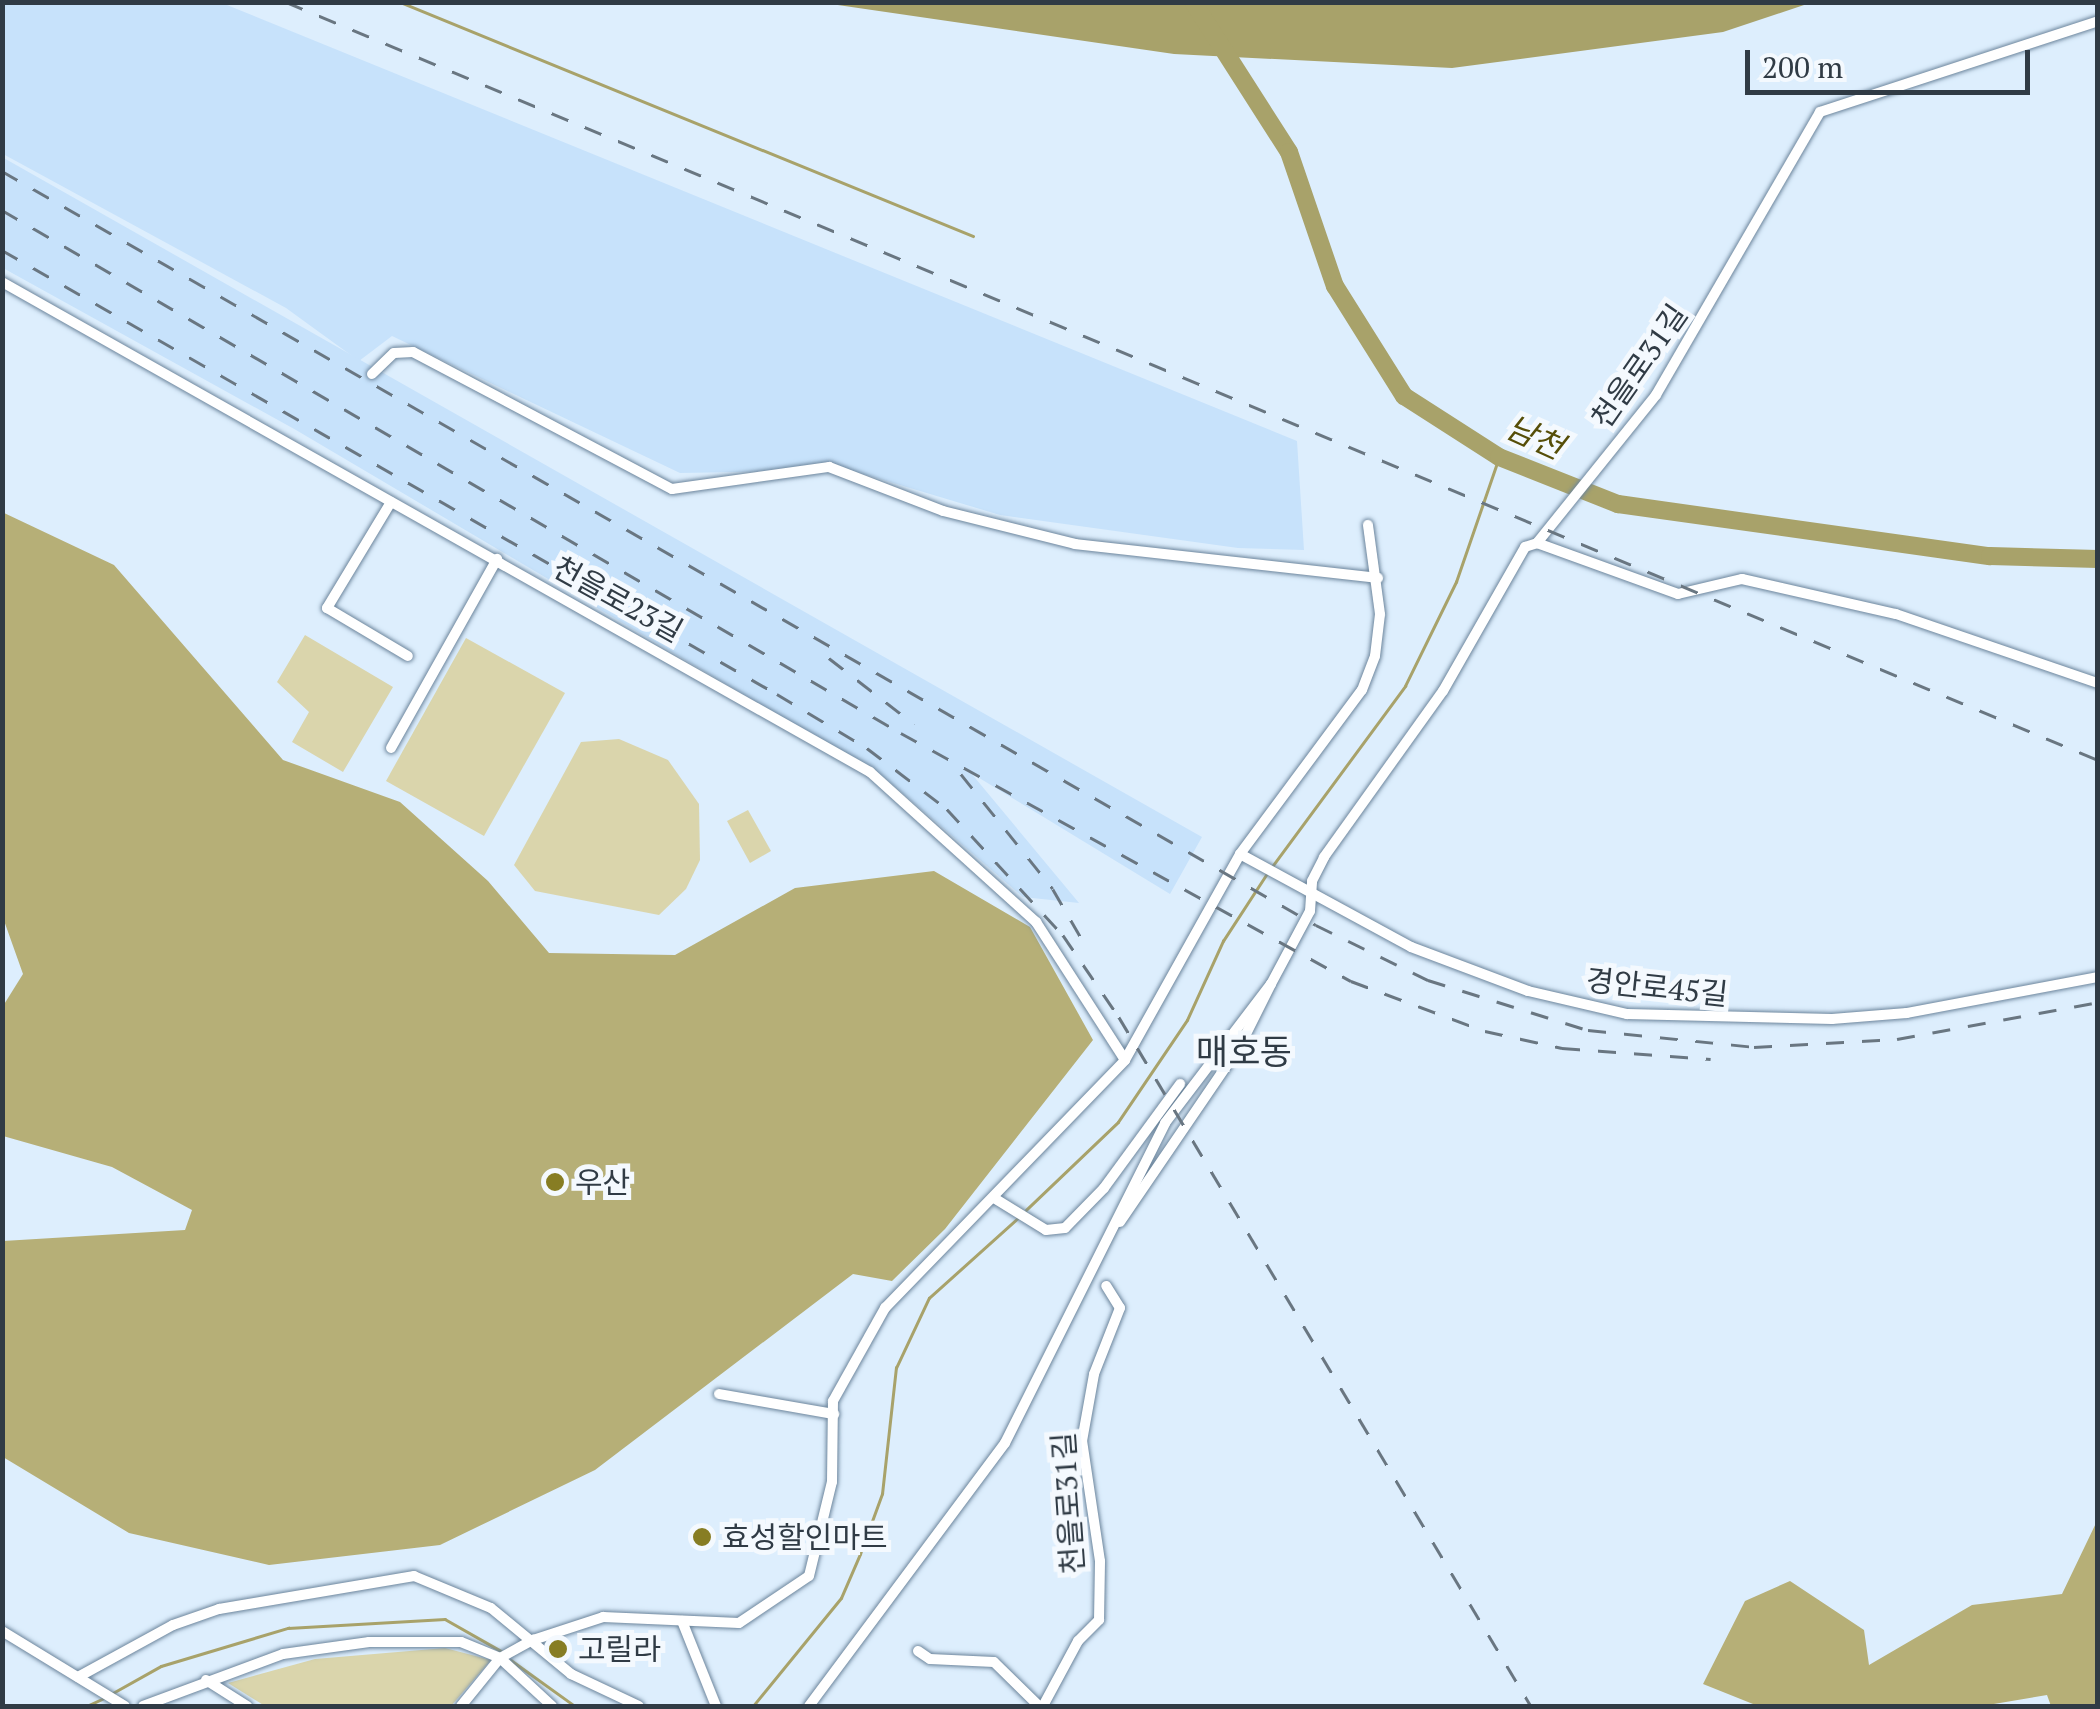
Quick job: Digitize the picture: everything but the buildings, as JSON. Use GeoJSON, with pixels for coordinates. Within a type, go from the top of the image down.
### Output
{"type":"FeatureCollection","features":[{"type":"Feature","properties":{"kind":"street","name":"천을로31길"},"geometry":{"type":"LineString","coordinates":[[1271,984],[1312,897],[1324,856],[1442,691],[1518,558],[1537,543],[1558,517],[1696,333],[1820,112],[2098,21]]}},
{"type":"Feature","properties":{"kind":"street","name":"천을로23길"},"geometry":{"type":"LineString","coordinates":[[2,282],[870,772],[1036,922],[1125,1060]]}},
{"type":"Feature","properties":{"kind":"street"},"geometry":{"type":"LineString","coordinates":[[372,374],[394,352],[413,352],[666,486],[830,467],[943,511],[1076,544],[1378,578]]}},
{"type":"Feature","properties":{"kind":"street"},"geometry":{"type":"LineString","coordinates":[[391,502],[327,608],[408,656]]}},
{"type":"Feature","properties":{"kind":"street"},"geometry":{"type":"LineString","coordinates":[[460,1706],[500,1658],[528,1642],[602,1618],[682,1622],[750,1619],[809,1576],[832,1482],[833,1401],[885,1308],[999,1202],[1125,1060],[1246,856],[1362,690],[1376,656],[1378,578],[1368,525]]}},
{"type":"Feature","properties":{"kind":"street"},"geometry":{"type":"LineString","coordinates":[[1537,543],[1678,594],[1742,579],[1896,614],[2098,683]]}},
{"type":"Feature","properties":{"kind":"street"},"geometry":{"type":"LineString","coordinates":[[391,748],[497,560]]}},
{"type":"Feature","properties":{"kind":"street","name":"경안로45길"},"geometry":{"type":"LineString","coordinates":[[1246,856],[1312,897],[1469,970],[1626,1014],[1776,1023],[1870,1016],[2098,976]]}},
{"type":"Feature","properties":{"kind":"street"},"geometry":{"type":"LineString","coordinates":[[1120,1222],[1240,1046],[1271,984]]}},
{"type":"Feature","properties":{"kind":"street"},"geometry":{"type":"LineString","coordinates":[[809,1706],[1005,1443],[1183,1094],[1271,984]]}},
{"type":"Feature","properties":{"kind":"street"},"geometry":{"type":"LineString","coordinates":[[999,1202],[1046,1230],[1065,1228],[1104,1188],[1180,1084]]}},
{"type":"Feature","properties":{"kind":"street","name":"천을로31길"},"geometry":{"type":"LineString","coordinates":[[918,1651],[930,1659],[994,1662],[1041,1706],[1078,1641],[1099,1620],[1100,1561],[1082,1441],[1094,1374],[1120,1308],[1106,1286]]}},
{"type":"Feature","properties":{"kind":"street"},"geometry":{"type":"LineString","coordinates":[[719,1394],[834,1414]]}},
{"type":"Feature","properties":{"kind":"street"},"geometry":{"type":"LineString","coordinates":[[82,1680],[173,1625],[219,1609],[382,1578],[414,1576],[440,1583],[571,1674],[639,1706]]}},
{"type":"Feature","properties":{"kind":"street"},"geometry":{"type":"LineString","coordinates":[[682,1622],[712,1706]]}},
{"type":"Feature","properties":{"kind":"street"},"geometry":{"type":"LineString","coordinates":[[2,1631],[125,1706]]}},
{"type":"Feature","properties":{"kind":"street"},"geometry":{"type":"LineString","coordinates":[[143,1706],[284,1654],[369,1642],[461,1642],[500,1658],[552,1706]]}},
{"type":"Feature","properties":{"kind":"street"},"geometry":{"type":"LineString","coordinates":[[206,1680],[247,1706]]}},
{"type":"Feature","properties":{"kind":"shaded area"},"geometry":{"type":"Polygon","coordinates":[[[2,3],[222,3],[1297,441],[1304,550],[1238,548],[1000,515],[850,470],[680,473],[392,336],[359,361],[286,308],[3,154],[2,3]]]}},
{"type":"Feature","properties":{"kind":"shaded area"},"geometry":{"type":"Polygon","coordinates":[[[824,3],[1810,3],[1723,32],[1452,68],[1174,54],[824,3]]]}},
{"type":"Feature","properties":{"kind":"shaded area"},"geometry":{"type":"Polygon","coordinates":[[[2,157],[1202,837],[1170,894],[971,773],[1079,903],[1023,897],[885,778],[296,430],[3,268],[2,157]]]}},
{"type":"Feature","properties":{"kind":"shaded area"},"geometry":{"type":"Polygon","coordinates":[[[2,512],[114,565],[283,760],[400,802],[488,881],[549,953],[675,955],[795,888],[934,871],[1030,927],[1093,1040],[945,1229],[892,1281],[853,1274],[595,1470],[440,1545],[269,1565],[129,1533],[3,1457],[3,1241],[185,1230],[192,1210],[112,1167],[3,1136],[3,1006],[23,974],[2,915],[2,512]]]}},
{"type":"Feature","properties":{"kind":"shaded area"},"geometry":{"type":"Polygon","coordinates":[[[305,635],[393,687],[343,772],[292,742],[309,712],[277,682],[305,635]]]}},
{"type":"Feature","properties":{"kind":"shaded area"},"geometry":{"type":"Polygon","coordinates":[[[466,638],[565,693],[484,836],[386,781],[466,638]]]}},
{"type":"Feature","properties":{"kind":"shaded area"},"geometry":{"type":"Polygon","coordinates":[[[619,739],[668,760],[699,804],[700,860],[686,889],[659,915],[535,891],[514,865],[581,742],[619,739]]]}},
{"type":"Feature","properties":{"kind":"shaded area"},"geometry":{"type":"Polygon","coordinates":[[[748,810],[771,851],[750,863],[727,821],[748,810]]]}},
{"type":"Feature","properties":{"kind":"shaded area"},"geometry":{"type":"Polygon","coordinates":[[[2097,1521],[2097,1706],[2051,1706],[2047,1695],[1982,1706],[1758,1706],[1703,1684],[1745,1601],[1790,1581],[1864,1630],[1869,1665],[1972,1605],[2062,1594],[2097,1521]]]}},
{"type":"Feature","properties":{"kind":"shaded area"},"geometry":{"type":"Polygon","coordinates":[[[445,1648],[491,1660],[451,1706],[265,1706],[228,1683],[315,1659],[445,1648]]]}},
{"type":"Feature","properties":{"kind":"waterway"},"geometry":{"type":"LineString","coordinates":[[400,2],[973,236]]}},
{"type":"Feature","properties":{"kind":"waterway","name":"남천"},"geometry":{"type":"LineString","coordinates":[[1193,2],[1289,152],[1335,286],[1404,396],[1499,457],[1618,504],[1990,556],[2098,559]]}},
{"type":"Feature","properties":{"kind":"waterway"},"geometry":{"type":"LineString","coordinates":[[1271,868],[1405,686],[1456,582],[1499,457]]}},
{"type":"Feature","properties":{"kind":"waterway"},"geometry":{"type":"LineString","coordinates":[[1026,1210],[1118,1122],[1187,1020],[1223,941],[1266,875]]}},
{"type":"Feature","properties":{"kind":"waterway"},"geometry":{"type":"LineString","coordinates":[[753,1706],[841,1598],[860,1554],[882,1494],[896,1368],[929,1298],[1020,1216]]}},
{"type":"Feature","properties":{"kind":"waterway"},"geometry":{"type":"LineString","coordinates":[[111,1694],[161,1666],[288,1628],[445,1619],[501,1651]]}},
{"type":"Feature","properties":{"kind":"waterway"},"geometry":{"type":"LineString","coordinates":[[511,1660],[575,1706]]}},
{"type":"Feature","properties":{"kind":"waterway"},"geometry":{"type":"LineString","coordinates":[[87,1706],[104,1698]]}},
{"type":"Feature","properties":{"kind":"railway"},"geometry":{"type":"LineString","coordinates":[[286,2],[2098,760]]}},
{"type":"Feature","properties":{"kind":"railway"},"geometry":{"type":"LineString","coordinates":[[2,171],[1316,925],[1428,980],[1588,1030],[1754,1047],[1897,1039],[2098,1002]]}},
{"type":"Feature","properties":{"kind":"railway"},"geometry":{"type":"LineString","coordinates":[[2,210],[901,733],[1351,981],[1485,1031],[1562,1048],[1711,1059]]}},
{"type":"Feature","properties":{"kind":"railway"},"geometry":{"type":"LineString","coordinates":[[2,250],[777,694],[867,748],[947,809],[1063,935],[1119,1017],[1531,1706]]}},
{"type":"Feature","properties":{"kind":"railway"},"geometry":{"type":"LineString","coordinates":[[829,658],[914,724]]}},
{"type":"Feature","properties":{"kind":"railway"},"geometry":{"type":"LineString","coordinates":[[961,774],[1053,889],[1087,948]]}},
{"type":"Feature","properties":{"kind":"place","name":"우산"},"geometry":{"type":"Point","coordinates":[555,1182]}},
{"type":"Feature","properties":{"kind":"place","name":"효성할인마트"},"geometry":{"type":"Point","coordinates":[702,1537]}},
{"type":"Feature","properties":{"kind":"place","name":"고릴라"},"geometry":{"type":"Point","coordinates":[558,1649]}},
{"type":"Feature","properties":{"kind":"district","name":"매호동"},"geometry":{"type":"Point","coordinates":[1244,1051]}}]}
